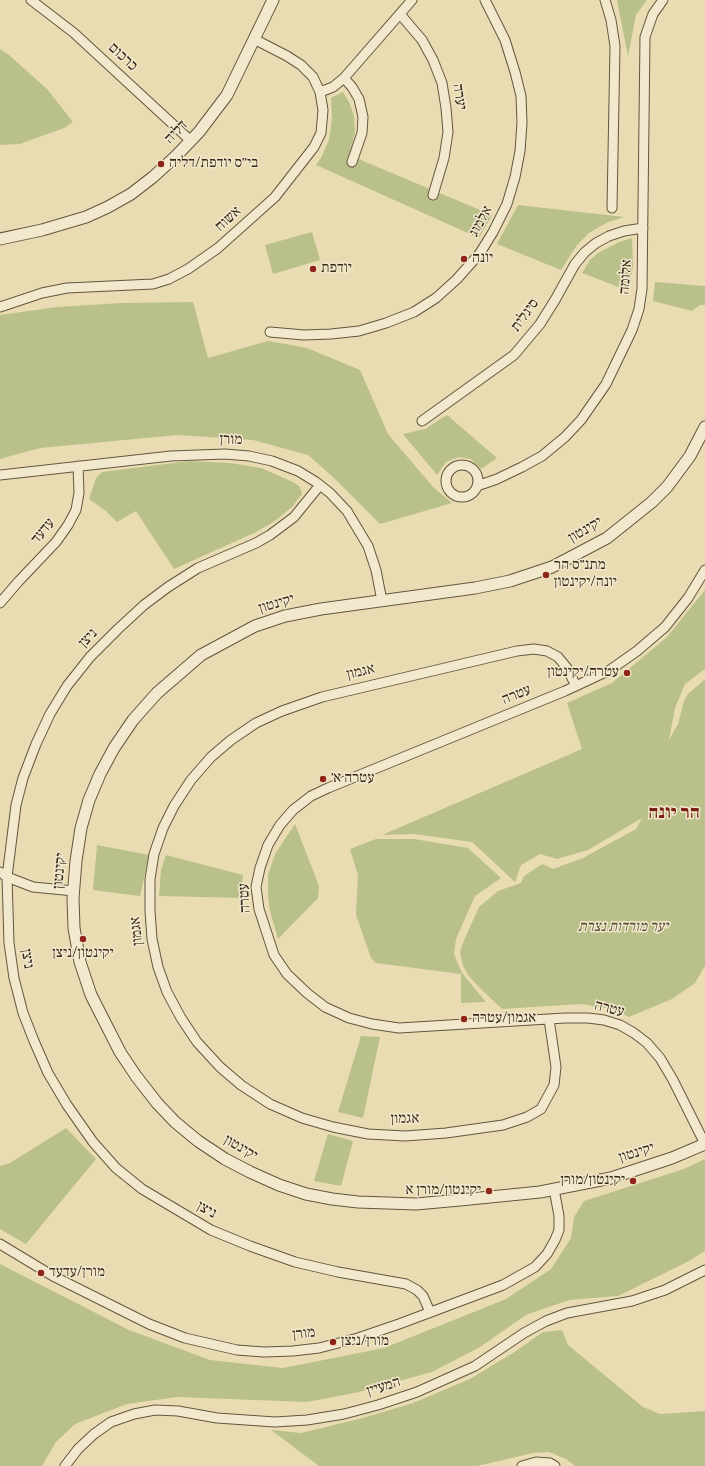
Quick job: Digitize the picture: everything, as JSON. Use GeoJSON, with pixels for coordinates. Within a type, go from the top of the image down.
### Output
{"type":"FeatureCollection","features":[{"type":"Feature","properties":{"kind":"street","name":"כרכום"},"geometry":{"type":"LineString","coordinates":[[31,0],[74,33],[190,141]]}},
{"type":"Feature","properties":{"kind":"street","name":"דליה"},"geometry":{"type":"LineString","coordinates":[[0,239],[63,224],[108,207],[131,194],[153,177],[214,115],[227,94],[273,0]]}},
{"type":"Feature","properties":{"kind":"street"},"geometry":{"type":"LineString","coordinates":[[320,92],[333,87],[344,78],[412,0]]}},
{"type":"Feature","properties":{"kind":"street","name":"אלמוג"},"geometry":{"type":"LineString","coordinates":[[270,332],[304,335],[360,331],[414,312],[436,298],[457,279],[480,253],[494,232],[507,204],[515,177],[520,151],[522,123],[521,96],[505,40],[485,0]]}},
{"type":"Feature","properties":{"kind":"street"},"geometry":{"type":"LineString","coordinates":[[605,0],[611,20],[615,46],[612,208]]}},
{"type":"Feature","properties":{"kind":"street","name":"אלומה"},"geometry":{"type":"LineString","coordinates":[[477,486],[497,479],[522,467],[542,456],[565,438],[594,403],[606,384],[632,330],[639,309],[642,289],[645,37],[653,14],[664,0]]}},
{"type":"Feature","properties":{"kind":"street","name":"יערה"},"geometry":{"type":"LineString","coordinates":[[400,14],[422,40],[433,60],[442,83],[448,132],[444,158],[434,195]]}},
{"type":"Feature","properties":{"kind":"street","name":"אשוח"},"geometry":{"type":"LineString","coordinates":[[0,307],[42,293],[67,288],[153,284],[169,279],[194,265],[218,248],[275,196],[314,147],[321,133],[323,110],[320,92],[313,77],[301,65],[288,56],[254,40]]}},
{"type":"Feature","properties":{"kind":"street"},"geometry":{"type":"LineString","coordinates":[[344,78],[352,87],[359,99],[363,117],[362,133],[352,162]]}},
{"type":"Feature","properties":{"kind":"street","name":"סיגלית"},"geometry":{"type":"LineString","coordinates":[[422,421],[514,355],[540,324],[575,264],[585,252],[596,243],[609,236],[624,231],[643,228]]}},
{"type":"Feature","properties":{"kind":"street","name":"יקינטון"},"geometry":{"type":"LineString","coordinates":[[705,428],[701,443],[667,487],[652,502],[607,538],[552,567],[510,581],[475,588],[314,610],[285,616],[255,626],[201,655],[157,693],[133,720],[114,748],[100,774],[89,800],[81,828],[76,861],[74,891],[74,928],[80,962],[92,995],[120,1052],[140,1081],[175,1122],[198,1141],[225,1159],[279,1185],[306,1194],[332,1199],[358,1202],[416,1204],[540,1192],[611,1178],[642,1169],[705,1144]]}},
{"type":"Feature","properties":{"kind":"street","name":"מורן"},"geometry":{"type":"LineString","coordinates":[[0,475],[171,456],[225,454],[249,456],[272,461],[298,471],[320,485],[347,511],[368,546],[376,570],[382,601]]}},
{"type":"Feature","properties":{"kind":"street","name":"עדעד"},"geometry":{"type":"LineString","coordinates":[[0,603],[56,542],[68,525],[76,510],[79,493],[78,466]]}},
{"type":"Feature","properties":{"kind":"street","name":"ניצן"},"geometry":{"type":"LineString","coordinates":[[320,485],[294,517],[270,535],[256,543],[198,568],[168,587],[144,605],[90,657],[71,680],[50,714],[36,744],[23,778],[16,805],[4,875],[9,943],[14,978],[23,1013],[48,1072],[67,1104],[93,1142],[116,1168],[142,1189],[211,1230],[295,1262],[338,1272],[406,1284],[417,1290],[423,1296],[430,1312]]}},
{"type":"Feature","properties":{"kind":"street","name":"עטרה"},"geometry":{"type":"LineString","coordinates":[[705,570],[688,598],[665,627],[637,651],[610,670],[576,686],[311,796],[293,810],[280,824],[268,845],[260,868],[256,887],[259,909],[274,955],[288,974],[307,993],[325,1007],[349,1018],[372,1024],[400,1028],[588,1018],[620,1024],[647,1043],[660,1058],[673,1080],[705,1144]]}},
{"type":"Feature","properties":{"kind":"street","name":"אגמון"},"geometry":{"type":"LineString","coordinates":[[549,1019],[556,1067],[554,1085],[541,1109],[527,1117],[503,1125],[446,1133],[405,1136],[368,1134],[333,1127],[302,1118],[270,1104],[241,1085],[220,1067],[196,1042],[167,992],[158,967],[152,939],[150,878],[154,854],[163,828],[174,806],[192,780],[211,757],[231,740],[256,723],[282,710],[322,697],[517,651],[534,649],[547,651],[558,657],[567,668],[576,686]]}},
{"type":"Feature","properties":{"kind":"street"},"geometry":{"type":"LineString","coordinates":[[4,875],[33,887],[74,891]]}},
{"type":"Feature","properties":{"kind":"street","name":"מורן"},"geometry":{"type":"LineString","coordinates":[[0,1244],[53,1276],[150,1324],[185,1338],[237,1350],[278,1352],[319,1348],[358,1338],[503,1285],[535,1267],[547,1254],[559,1230],[559,1216],[554,1189]]}},
{"type":"Feature","properties":{"kind":"street","name":"המעיין"},"geometry":{"type":"LineString","coordinates":[[65,1466],[78,1449],[94,1434],[111,1422],[134,1414],[155,1410],[178,1411],[216,1418],[275,1422],[307,1420],[344,1414],[378,1405],[417,1392],[475,1366],[524,1333],[546,1321],[567,1313],[605,1307],[639,1299],[665,1290],[705,1270]]}},
{"type":"Feature","properties":{"kind":"street"},"geometry":{"type":"LineString","coordinates":[[522,1466],[536,1462],[555,1466]]}},
{"type":"Feature","properties":{"kind":"green space"},"geometry":{"type":"Polygon","coordinates":[[[617,0],[647,0],[636,15],[628,56],[617,0]]]}},
{"type":"Feature","properties":{"kind":"green space"},"geometry":{"type":"Polygon","coordinates":[[[0,49],[9,55],[47,89],[73,122],[64,128],[20,144],[0,145],[0,49]]]}},
{"type":"Feature","properties":{"kind":"green space"},"geometry":{"type":"Polygon","coordinates":[[[343,92],[349,102],[354,116],[355,133],[349,155],[492,215],[479,238],[316,165],[321,158],[329,140],[332,119],[331,98],[343,92]]]}},
{"type":"Feature","properties":{"kind":"green space"},"geometry":{"type":"Polygon","coordinates":[[[518,205],[624,217],[606,223],[589,233],[577,245],[561,270],[497,244],[518,205]]]}},
{"type":"Feature","properties":{"kind":"green space"},"geometry":{"type":"Polygon","coordinates":[[[312,232],[320,260],[273,274],[265,245],[312,232]]]}},
{"type":"Feature","properties":{"kind":"green space"},"geometry":{"type":"Polygon","coordinates":[[[632,238],[633,266],[629,291],[582,273],[590,260],[598,253],[619,242],[632,238]]]}},
{"type":"Feature","properties":{"kind":"green space"},"geometry":{"type":"Polygon","coordinates":[[[655,282],[705,286],[705,305],[700,305],[692,311],[653,301],[655,282]]]}},
{"type":"Feature","properties":{"kind":"green space"},"geometry":{"type":"Polygon","coordinates":[[[193,302],[208,358],[268,341],[307,348],[360,370],[388,434],[433,487],[452,503],[380,524],[334,478],[308,455],[253,440],[178,435],[40,448],[0,459],[0,315],[57,307],[121,303],[193,302]]]}},
{"type":"Feature","properties":{"kind":"green space"},"geometry":{"type":"Polygon","coordinates":[[[447,415],[497,458],[481,469],[471,459],[459,457],[446,462],[437,475],[403,434],[425,429],[447,415]]]}},
{"type":"Feature","properties":{"kind":"green space"},"geometry":{"type":"Polygon","coordinates":[[[189,461],[230,463],[261,468],[293,482],[300,487],[302,494],[292,507],[275,521],[254,533],[174,569],[136,511],[117,522],[106,511],[89,499],[96,478],[102,472],[189,461]]]}},
{"type":"Feature","properties":{"kind":"green space","name":"יער מורדות נצרת"},"geometry":{"type":"Polygon","coordinates":[[[705,590],[705,669],[685,684],[675,708],[669,740],[678,724],[684,701],[688,694],[705,679],[705,966],[695,983],[672,999],[629,1017],[614,1009],[581,1004],[502,1009],[468,975],[463,966],[460,952],[479,907],[498,891],[521,883],[524,876],[542,864],[553,869],[583,858],[636,829],[642,818],[588,850],[557,859],[540,854],[521,865],[515,882],[472,842],[414,834],[382,835],[582,749],[567,703],[612,683],[667,637],[705,590]]]}},
{"type":"Feature","properties":{"kind":"green space"},"geometry":{"type":"Polygon","coordinates":[[[295,824],[319,886],[318,898],[278,939],[270,911],[268,897],[268,875],[275,854],[295,824]]]}},
{"type":"Feature","properties":{"kind":"green space"},"geometry":{"type":"Polygon","coordinates":[[[376,839],[414,839],[468,848],[501,878],[475,896],[456,939],[454,954],[462,973],[486,1002],[461,1003],[461,974],[376,963],[371,958],[356,915],[358,875],[350,849],[376,839]]]}},
{"type":"Feature","properties":{"kind":"green space"},"geometry":{"type":"Polygon","coordinates":[[[97,845],[149,855],[140,896],[93,890],[97,845]]]}},
{"type":"Feature","properties":{"kind":"green space"},"geometry":{"type":"Polygon","coordinates":[[[166,855],[243,875],[242,885],[244,898],[159,896],[161,870],[166,855]]]}},
{"type":"Feature","properties":{"kind":"green space"},"geometry":{"type":"Polygon","coordinates":[[[361,1036],[380,1037],[363,1118],[338,1112],[361,1036]]]}},
{"type":"Feature","properties":{"kind":"green space"},"geometry":{"type":"Polygon","coordinates":[[[66,1128],[96,1159],[26,1244],[0,1229],[0,1166],[10,1163],[66,1128]]]}},
{"type":"Feature","properties":{"kind":"green space"},"geometry":{"type":"Polygon","coordinates":[[[328,1134],[353,1141],[341,1186],[314,1181],[328,1134]]]}},
{"type":"Feature","properties":{"kind":"green space"},"geometry":{"type":"Polygon","coordinates":[[[705,1159],[705,1251],[689,1261],[618,1296],[569,1300],[526,1315],[480,1347],[432,1372],[359,1392],[307,1402],[177,1397],[127,1404],[75,1424],[56,1442],[42,1466],[0,1466],[0,1264],[129,1330],[210,1360],[283,1368],[384,1348],[506,1299],[551,1269],[571,1238],[574,1217],[584,1201],[684,1169],[705,1159]]]}},
{"type":"Feature","properties":{"kind":"green space"},"geometry":{"type":"Polygon","coordinates":[[[562,1330],[568,1345],[643,1407],[660,1414],[705,1411],[705,1466],[575,1466],[566,1459],[549,1452],[533,1453],[477,1466],[319,1466],[271,1430],[301,1433],[363,1418],[413,1403],[470,1379],[516,1351],[543,1332],[562,1330]]]}},
{"type":"Feature","properties":{"kind":"place","name":"בי״ס יודפת/דליה"},"geometry":{"type":"Point","coordinates":[161,164]}},
{"type":"Feature","properties":{"kind":"place","name":"יונה"},"geometry":{"type":"Point","coordinates":[464,259]}},
{"type":"Feature","properties":{"kind":"place","name":"יודפת"},"geometry":{"type":"Point","coordinates":[313,269]}},
{"type":"Feature","properties":{"kind":"place","name":"מתנ״ס הר יונה/יקינטון"},"geometry":{"type":"Point","coordinates":[546,575]}},
{"type":"Feature","properties":{"kind":"place","name":"עטרה/יקינטון"},"geometry":{"type":"Point","coordinates":[627,673]}},
{"type":"Feature","properties":{"kind":"place","name":"עטרה א׳"},"geometry":{"type":"Point","coordinates":[323,779]}},
{"type":"Feature","properties":{"kind":"place","name":"יקינטון/ניצן"},"geometry":{"type":"Point","coordinates":[83,939]}},
{"type":"Feature","properties":{"kind":"place","name":"אגמון/עטרה"},"geometry":{"type":"Point","coordinates":[464,1019]}},
{"type":"Feature","properties":{"kind":"place","name":"יקינטון/מורן"},"geometry":{"type":"Point","coordinates":[633,1181]}},
{"type":"Feature","properties":{"kind":"place","name":"יקינטון/מורן א"},"geometry":{"type":"Point","coordinates":[489,1191]}},
{"type":"Feature","properties":{"kind":"place","name":"מורן/עדעד"},"geometry":{"type":"Point","coordinates":[41,1273]}},
{"type":"Feature","properties":{"kind":"place","name":"מורן/ניצן"},"geometry":{"type":"Point","coordinates":[333,1342]}},
{"type":"Feature","properties":{"kind":"district","name":"הר יונה"},"geometry":{"type":"Point","coordinates":[674,815]}}]}
